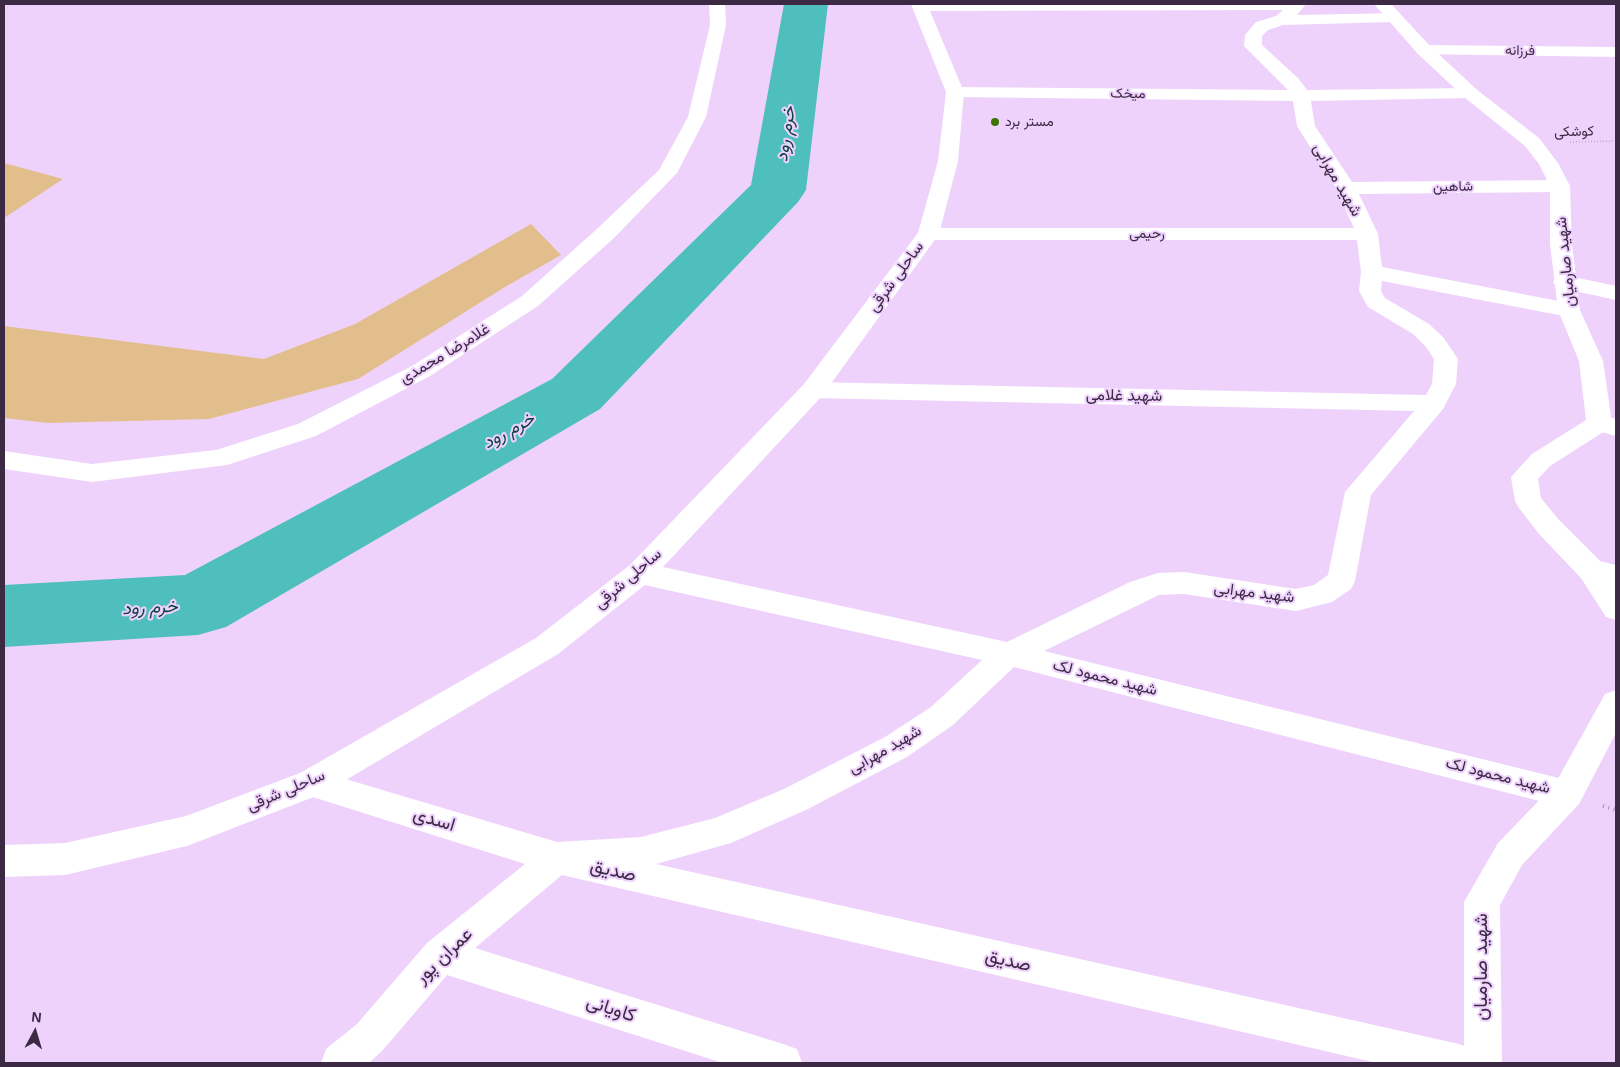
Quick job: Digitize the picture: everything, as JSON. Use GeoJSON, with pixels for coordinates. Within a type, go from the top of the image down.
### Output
{"type":"FeatureCollection","features":[{"type":"Feature","properties":{"kind":"street","name":"غلامرضا محمدی"},"geometry":{"type":"LineString","coordinates":[[4,460],[92,473],[218,459],[307,430],[421,371],[530,301],[606,234],[667,173],[696,117],[718,25],[717,4]]}},
{"type":"Feature","properties":{"kind":"street"},"geometry":{"type":"LineString","coordinates":[[919,5],[1387,10]]}},
{"type":"Feature","properties":{"kind":"street","name":"ساحلی شرقی"},"geometry":{"type":"LineString","coordinates":[[4,861],[65,859],[187,831],[312,783],[547,646],[640,573],[814,390],[928,234],[948,161],[955,92],[919,5]]}},
{"type":"Feature","properties":{"kind":"street"},"geometry":{"type":"LineString","coordinates":[[1293,9],[1262,26],[1254,35],[1253,46],[1292,82],[1302,96]]}},
{"type":"Feature","properties":{"kind":"street","name":"شهید صارمیان"},"geometry":{"type":"LineString","coordinates":[[1387,10],[1424,50],[1470,93],[1532,142],[1548,163],[1560,186],[1561,244],[1564,282],[1569,310],[1591,361],[1608,426],[1541,460],[1524,477],[1528,501],[1550,527],[1604,573],[1616,608]]}},
{"type":"Feature","properties":{"kind":"street","name":"فرزانه"},"geometry":{"type":"LineString","coordinates":[[1424,50],[1616,52]]}},
{"type":"Feature","properties":{"kind":"street","name":"میخک"},"geometry":{"type":"LineString","coordinates":[[955,92],[1302,96],[1470,93]]}},
{"type":"Feature","properties":{"kind":"street","name":"شهید مهرابی"},"geometry":{"type":"LineString","coordinates":[[557,858],[641,852],[718,832],[796,799],[896,747],[942,716],[1009,654],[1140,590],[1158,584],[1184,583],[1296,600],[1322,594],[1341,581],[1358,492],[1434,403],[1444,384],[1446,359],[1435,342],[1421,329],[1376,302],[1370,291],[1372,272],[1367,234],[1346,188],[1306,126],[1302,96]]}},
{"type":"Feature","properties":{"kind":"street","name":"شاهين"},"geometry":{"type":"LineString","coordinates":[[1346,188],[1560,186]]}},
{"type":"Feature","properties":{"kind":"street","name":"رحیمی"},"geometry":{"type":"LineString","coordinates":[[928,234],[1367,234]]}},
{"type":"Feature","properties":{"kind":"street"},"geometry":{"type":"LineString","coordinates":[[1372,272],[1569,310]]}},
{"type":"Feature","properties":{"kind":"street"},"geometry":{"type":"LineString","coordinates":[[1564,282],[1616,293]]}},
{"type":"Feature","properties":{"kind":"street","name":"شهید غلامی"},"geometry":{"type":"LineString","coordinates":[[814,390],[1434,403]]}},
{"type":"Feature","properties":{"kind":"street","name":"شهید محمود لک"},"geometry":{"type":"LineString","coordinates":[[640,573],[1009,654],[1567,794]]}},
{"type":"Feature","properties":{"kind":"street","name":"شهید صارمیان"},"geometry":{"type":"LineString","coordinates":[[1483,1063],[1482,902],[1510,854],[1567,794],[1616,703]]}},
{"type":"Feature","properties":{"kind":"street","name":"اسدی"},"geometry":{"type":"LineString","coordinates":[[312,783],[557,858]]}},
{"type":"Feature","properties":{"kind":"street","name":"عمران پور"},"geometry":{"type":"LineString","coordinates":[[340,1063],[370,1037],[440,955],[557,858]]}},
{"type":"Feature","properties":{"kind":"street","name":"صدیق"},"geometry":{"type":"LineString","coordinates":[[557,858],[1459,1063]]}},
{"type":"Feature","properties":{"kind":"street","name":"کاویانی"},"geometry":{"type":"LineString","coordinates":[[440,955],[783,1063]]}},
{"type":"Feature","properties":{"kind":"path","name":"کوشکی"},"geometry":{"type":"LineString","coordinates":[[1532,142],[1616,142]]}},
{"type":"Feature","properties":{"kind":"shaded area"},"geometry":{"type":"Polygon","coordinates":[[[4,163],[63,179],[4,218],[4,163]]]}},
{"type":"Feature","properties":{"kind":"shaded area"},"geometry":{"type":"Polygon","coordinates":[[[531,224],[561,255],[505,287],[358,379],[209,419],[48,423],[4,418],[4,326],[264,359],[355,324],[531,224]]]}},
{"type":"Feature","properties":{"kind":"waterway","name":"خرم رود"},"geometry":{"type":"LineString","coordinates":[[4,616],[198,605],[576,394],[778,190],[806,4]]}},
{"type":"Feature","properties":{"kind":"place","name":"مستر برد"},"geometry":{"type":"Point","coordinates":[995,122]}}]}
